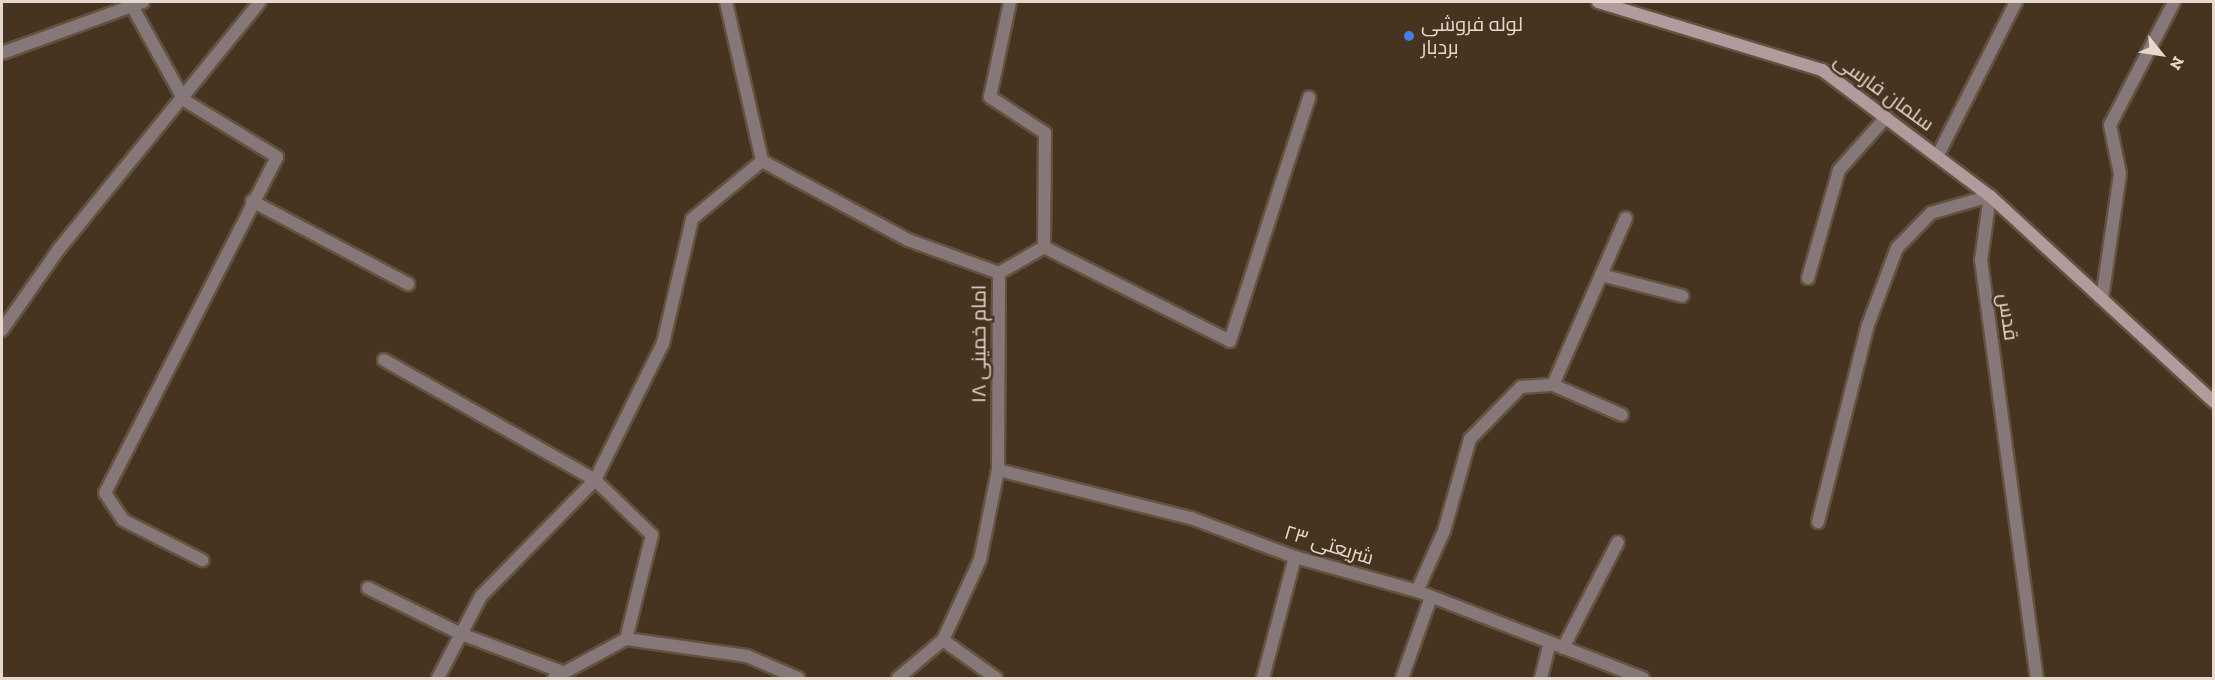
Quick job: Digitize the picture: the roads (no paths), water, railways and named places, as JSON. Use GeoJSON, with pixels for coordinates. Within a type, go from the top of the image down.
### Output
{"type":"FeatureCollection","features":[{"type":"Feature","properties":{"kind":"street"},"geometry":{"type":"LineString","coordinates":[[2,330],[59,249],[184,100],[260,2]]}},
{"type":"Feature","properties":{"kind":"street"},"geometry":{"type":"LineString","coordinates":[[726,2],[762,161],[908,240],[999,273]]}},
{"type":"Feature","properties":{"kind":"street"},"geometry":{"type":"LineString","coordinates":[[1010,2],[990,97],[1045,133],[1044,247],[1230,341],[1310,99]]}},
{"type":"Feature","properties":{"kind":"street","name":"سلمان فارسی"},"geometry":{"type":"LineString","coordinates":[[1598,2],[1822,70],[1938,155]]}},
{"type":"Feature","properties":{"kind":"street"},"geometry":{"type":"LineString","coordinates":[[2016,2],[1938,155],[1990,196],[2214,402]]}},
{"type":"Feature","properties":{"kind":"street"},"geometry":{"type":"LineString","coordinates":[[2102,299],[2120,174],[2110,124],[2174,2]]}},
{"type":"Feature","properties":{"kind":"street"},"geometry":{"type":"LineString","coordinates":[[2,53],[137,4],[184,100],[277,157],[252,201],[105,493],[123,520],[202,560]]}},
{"type":"Feature","properties":{"kind":"street"},"geometry":{"type":"LineString","coordinates":[[1808,278],[1839,170],[1886,117]]}},
{"type":"Feature","properties":{"kind":"street"},"geometry":{"type":"LineString","coordinates":[[438,678],[481,596],[595,480],[663,343],[692,219],[762,161]]}},
{"type":"Feature","properties":{"kind":"street"},"geometry":{"type":"LineString","coordinates":[[1818,522],[1868,325],[1897,248],[1931,213],[1990,196]]}},
{"type":"Feature","properties":{"kind":"street","name":"قدس"},"geometry":{"type":"LineString","coordinates":[[1990,196],[1981,260],[2037,678]]}},
{"type":"Feature","properties":{"kind":"street"},"geometry":{"type":"LineString","coordinates":[[252,201],[408,284]]}},
{"type":"Feature","properties":{"kind":"street"},"geometry":{"type":"LineString","coordinates":[[1553,385],[1626,218]]}},
{"type":"Feature","properties":{"kind":"street","name":"امام خمینی ۱۸"},"geometry":{"type":"LineString","coordinates":[[898,678],[943,640],[980,560],[998,471],[999,273],[1044,247]]}},
{"type":"Feature","properties":{"kind":"street"},"geometry":{"type":"LineString","coordinates":[[1601,275],[1682,296]]}},
{"type":"Feature","properties":{"kind":"street"},"geometry":{"type":"LineString","coordinates":[[384,360],[595,480],[652,536],[626,639]]}},
{"type":"Feature","properties":{"kind":"street"},"geometry":{"type":"LineString","coordinates":[[1417,591],[1444,531],[1470,439],[1521,387],[1553,385],[1622,415]]}},
{"type":"Feature","properties":{"kind":"street","name":"شریعتی ۲۳"},"geometry":{"type":"LineString","coordinates":[[998,471],[1191,518],[1295,557],[1417,591],[1642,678]]}},
{"type":"Feature","properties":{"kind":"street"},"geometry":{"type":"LineString","coordinates":[[1563,648],[1618,542]]}},
{"type":"Feature","properties":{"kind":"street"},"geometry":{"type":"LineString","coordinates":[[1263,678],[1295,557]]}},
{"type":"Feature","properties":{"kind":"street"},"geometry":{"type":"LineString","coordinates":[[368,588],[461,634],[557,675],[626,639],[747,656],[798,678]]}},
{"type":"Feature","properties":{"kind":"street"},"geometry":{"type":"LineString","coordinates":[[1402,678],[1431,597]]}},
{"type":"Feature","properties":{"kind":"street"},"geometry":{"type":"LineString","coordinates":[[943,640],[996,678]]}},
{"type":"Feature","properties":{"kind":"street"},"geometry":{"type":"LineString","coordinates":[[1541,678],[1550,643]]}},
{"type":"Feature","properties":{"kind":"place","name":"لوله فروشی بردبار"},"geometry":{"type":"Point","coordinates":[1409,36]}}]}
